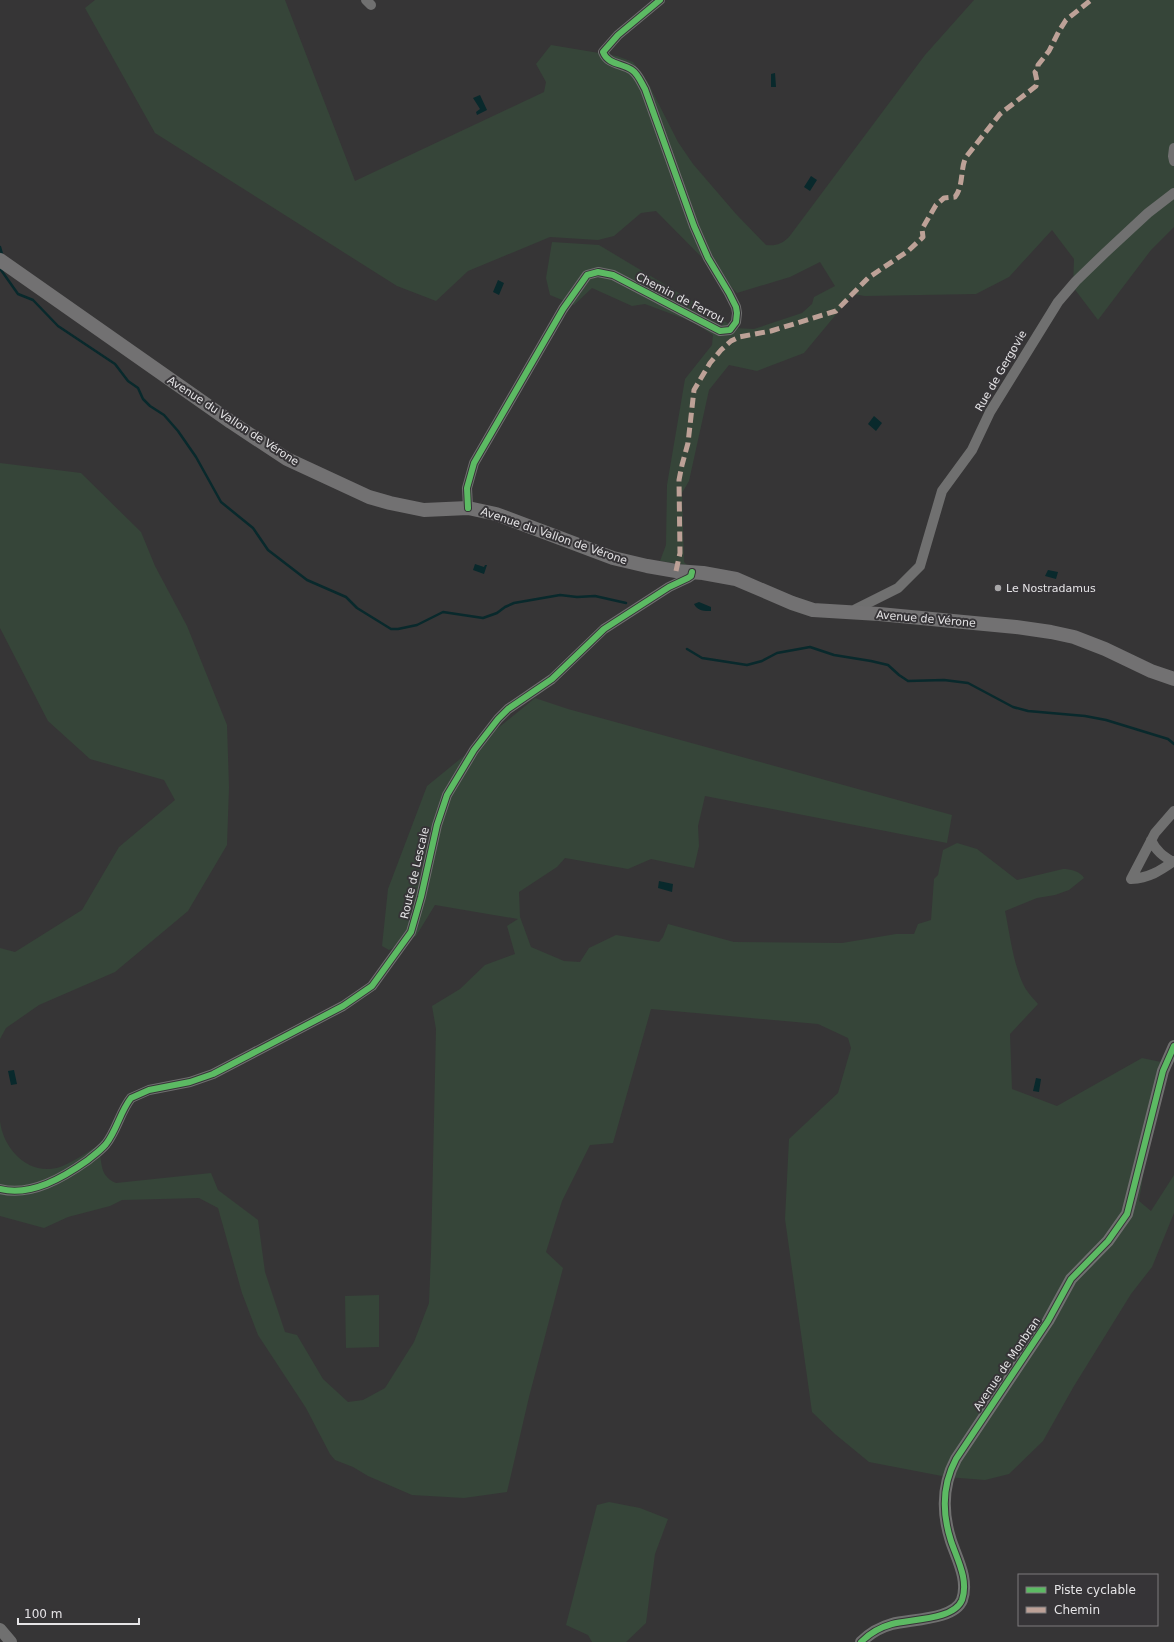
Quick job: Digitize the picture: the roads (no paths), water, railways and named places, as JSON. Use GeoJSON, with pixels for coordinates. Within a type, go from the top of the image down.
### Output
{"type":"FeatureCollection","features":[{"type":"Feature","properties":{"kind":"main road","name":"Avenue du Vallon de Vérone"},"geometry":{"type":"LineString","coordinates":[[0,260],[231,422],[287,459],[369,497],[424,510],[468,508],[496,514],[628,563],[676,571]]}},
{"type":"Feature","properties":{"kind":"main road","name":"Avenue de Vérone"},"geometry":{"type":"LineString","coordinates":[[676,571],[736,579],[804,608],[813,610],[853,614],[879,614],[1016,627],[1074,637],[1105,649],[1151,671],[1174,679]]}},
{"type":"Feature","properties":{"kind":"street","name":"Chemin de Ferrou"},"geometry":{"type":"LineString","coordinates":[[468,508],[467,488],[474,464],[564,309],[587,275],[598,272],[613,275],[719,330],[730,330],[736,322],[736,307],[730,293],[708,258],[694,226],[645,89],[635,72],[627,67],[610,61],[606,58],[604,52],[616,36],[660,0]]}},
{"type":"Feature","properties":{"kind":"street"},"geometry":{"type":"LineString","coordinates":[[1174,148],[1174,161]]}},
{"type":"Feature","properties":{"kind":"street","name":"Rue de Gergovie"},"geometry":{"type":"LineString","coordinates":[[853,614],[856,609],[898,588],[920,566],[942,491],[972,450],[990,412],[1058,302],[1076,281],[1106,252],[1148,213],[1174,193]]}},
{"type":"Feature","properties":{"kind":"street","name":"Route de Lescale"},"geometry":{"type":"LineString","coordinates":[[0,1189],[19,1191],[32,1188],[60,1177],[102,1149],[114,1132],[131,1098],[149,1090],[190,1082],[213,1074],[343,1006],[372,986],[411,932],[421,897],[437,824],[444,800],[474,750],[498,719],[508,709],[552,679],[604,629],[669,587],[688,578],[691,576],[692,572]]}},
{"type":"Feature","properties":{"kind":"street"},"geometry":{"type":"LineString","coordinates":[[1151,840],[1155,848],[1173,862],[1154,874],[1131,879],[1151,840],[1174,811]]}},
{"type":"Feature","properties":{"kind":"street","name":"Avenue de Monbran"},"geometry":{"type":"LineString","coordinates":[[860,1642],[880,1629],[892,1624],[943,1615],[956,1607],[962,1601],[964,1591],[962,1573],[948,1528],[944,1498],[948,1476],[956,1459],[1048,1321],[1071,1279],[1108,1241],[1127,1214],[1163,1071],[1174,1046]]}},
{"type":"Feature","properties":{"kind":"water"},"geometry":{"type":"Polygon","coordinates":[[[775,73],[776,87],[771,87],[771,74],[775,73]]]}},
{"type":"Feature","properties":{"kind":"water"},"geometry":{"type":"Polygon","coordinates":[[[480,95],[487,110],[477,115],[476,112],[480,109],[473,98],[480,95]]]}},
{"type":"Feature","properties":{"kind":"water"},"geometry":{"type":"Polygon","coordinates":[[[811,176],[817,180],[810,191],[804,187],[811,176]]]}},
{"type":"Feature","properties":{"kind":"water"},"geometry":{"type":"Polygon","coordinates":[[[498,280],[504,283],[499,295],[493,292],[498,280]]]}},
{"type":"Feature","properties":{"kind":"water"},"geometry":{"type":"Polygon","coordinates":[[[874,416],[882,423],[876,431],[868,424],[874,416]]]}},
{"type":"Feature","properties":{"kind":"water"},"geometry":{"type":"Polygon","coordinates":[[[475,564],[484,567],[487,565],[484,574],[473,570],[475,564]]]}},
{"type":"Feature","properties":{"kind":"water"},"geometry":{"type":"Polygon","coordinates":[[[1048,570],[1058,572],[1056,579],[1045,576],[1048,570]]]}},
{"type":"Feature","properties":{"kind":"water"},"geometry":{"type":"Polygon","coordinates":[[[699,602],[711,607],[711,611],[697,608],[694,604],[699,602]]]}},
{"type":"Feature","properties":{"kind":"water"},"geometry":{"type":"Polygon","coordinates":[[[659,881],[673,884],[672,892],[658,888],[659,881]]]}},
{"type":"Feature","properties":{"kind":"water"},"geometry":{"type":"Polygon","coordinates":[[[14,1070],[17,1084],[11,1085],[8,1071],[14,1070]]]}},
{"type":"Feature","properties":{"kind":"water"},"geometry":{"type":"Polygon","coordinates":[[[1036,1078],[1041,1079],[1039,1092],[1033,1091],[1036,1078]]]}},
{"type":"Feature","properties":{"kind":"waterway"},"geometry":{"type":"LineString","coordinates":[[0,247],[2,254]]}},
{"type":"Feature","properties":{"kind":"waterway"},"geometry":{"type":"LineString","coordinates":[[1,270],[18,294],[33,300],[58,326],[115,364],[128,381],[138,388],[143,399],[150,406],[164,415],[178,431],[196,457],[221,502],[253,528],[268,550],[307,580],[346,597],[357,608],[391,629],[417,625],[443,612],[483,618],[497,613],[514,603],[560,595],[577,597],[595,596],[626,603]]}},
{"type":"Feature","properties":{"kind":"waterway"},"geometry":{"type":"LineString","coordinates":[[687,649],[702,658],[747,665],[762,661],[777,653],[810,647],[834,655],[888,665],[908,681],[944,680],[968,683],[1013,707],[1028,711],[1085,716],[1106,720],[1168,739],[1174,744]]}},
{"type":"Feature","properties":{"kind":"place","name":"Le Nostradamus"},"geometry":{"type":"Point","coordinates":[998,588]}}]}
